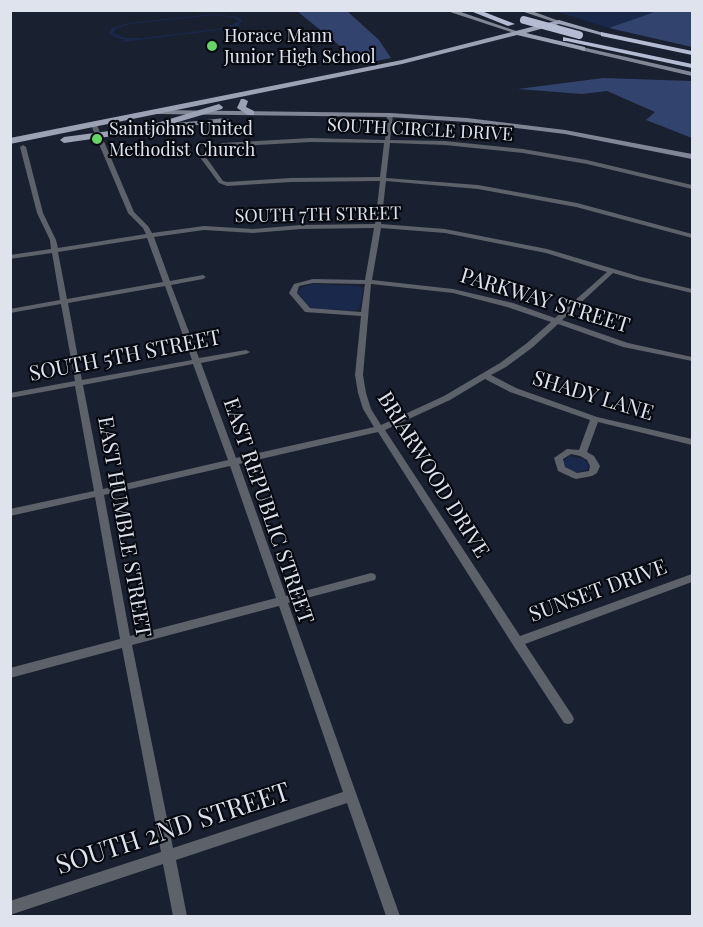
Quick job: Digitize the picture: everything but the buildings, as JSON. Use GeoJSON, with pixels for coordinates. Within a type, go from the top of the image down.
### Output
{"type":"FeatureCollection","features":[{"type":"Feature","properties":{"kind":"highway"},"geometry":{"type":"LineString","coordinates":[[471,10],[560,42],[693,66]]}},
{"type":"Feature","properties":{"kind":"highway"},"geometry":{"type":"LineString","coordinates":[[494,10],[579,35],[693,60]]}},
{"type":"Feature","properties":{"kind":"highway"},"geometry":{"type":"LineString","coordinates":[[604,34],[693,52]]}},
{"type":"Feature","properties":{"kind":"highway"},"geometry":{"type":"LineString","coordinates":[[582,50],[693,73]]}},
{"type":"Feature","properties":{"kind":"main road"},"geometry":{"type":"LineString","coordinates":[[447,10],[532,37],[560,42]]}},
{"type":"Feature","properties":{"kind":"main road"},"geometry":{"type":"LineString","coordinates":[[521,10],[604,34]]}},
{"type":"Feature","properties":{"kind":"main road"},"geometry":{"type":"LineString","coordinates":[[489,24],[513,26],[536,20],[538,16]]}},
{"type":"Feature","properties":{"kind":"main road"},"geometry":{"type":"LineString","coordinates":[[10,141],[377,67],[559,22]]}},
{"type":"Feature","properties":{"kind":"main road"},"geometry":{"type":"LineString","coordinates":[[487,41],[499,33],[489,24]]}},
{"type":"Feature","properties":{"kind":"main road"},"geometry":{"type":"LineString","coordinates":[[148,128],[244,101],[446,60],[570,26]]}},
{"type":"Feature","properties":{"kind":"main road"},"geometry":{"type":"LineString","coordinates":[[582,50],[555,40],[563,35],[593,32]]}},
{"type":"Feature","properties":{"kind":"main road"},"geometry":{"type":"LineString","coordinates":[[517,43],[560,42]]}},
{"type":"Feature","properties":{"kind":"main road"},"geometry":{"type":"LineString","coordinates":[[288,92],[309,86],[306,80]]}},
{"type":"Feature","properties":{"kind":"main road"},"geometry":{"type":"LineString","coordinates":[[244,101],[242,108],[251,113]]}},
{"type":"Feature","properties":{"kind":"main road"},"geometry":{"type":"LineString","coordinates":[[160,112],[390,115],[467,120],[538,128],[618,141],[693,157]]}},
{"type":"Feature","properties":{"kind":"main road"},"geometry":{"type":"LineString","coordinates":[[10,148],[148,128],[293,114]]}},
{"type":"Feature","properties":{"kind":"street","name":"BRIARWOOD DRIVE"},"geometry":{"type":"LineString","coordinates":[[390,115],[378,226],[365,314],[360,384],[367,409],[568,719]]}},
{"type":"Feature","properties":{"kind":"street","name":"EAST REPUBLIC STREET"},"geometry":{"type":"LineString","coordinates":[[94,124],[131,213],[146,227],[150,236],[234,464],[280,601],[393,916]]}},
{"type":"Feature","properties":{"kind":"street","name":"SOUTH CIRCLE DRIVE"},"geometry":{"type":"LineString","coordinates":[[382,180],[291,180],[227,184],[222,182],[202,156],[213,147],[222,145],[311,140],[387,140],[464,145],[533,153],[642,174],[693,188]]}},
{"type":"Feature","properties":{"kind":"street","name":"EAST HUMBLE STREET"},"geometry":{"type":"LineString","coordinates":[[23,147],[40,213],[53,240],[98,493],[180,916]]}},
{"type":"Feature","properties":{"kind":"street"},"geometry":{"type":"LineString","coordinates":[[382,180],[468,186],[544,198],[599,210],[693,236]]}},
{"type":"Feature","properties":{"kind":"street","name":"SOUTH 7TH STREET"},"geometry":{"type":"LineString","coordinates":[[10,257],[204,228],[253,231],[301,227],[378,226],[445,231],[547,251],[612,272],[693,291]]}},
{"type":"Feature","properties":{"kind":"street"},"geometry":{"type":"LineString","coordinates":[[10,513],[234,464],[380,429],[447,398],[486,376],[530,345],[612,272]]}},
{"type":"Feature","properties":{"kind":"street"},"geometry":{"type":"LineString","coordinates":[[10,311],[204,277]]}},
{"type":"Feature","properties":{"kind":"street","name":"PARKWAY STREET"},"geometry":{"type":"LineString","coordinates":[[365,314],[308,310],[293,293],[294,289],[297,285],[313,281],[369,282],[453,291],[510,305],[626,345],[693,359]]}},
{"type":"Feature","properties":{"kind":"street","name":"SOUTH 5TH STREET"},"geometry":{"type":"LineString","coordinates":[[10,396],[246,352]]}},
{"type":"Feature","properties":{"kind":"street","name":"SHADY LANE"},"geometry":{"type":"LineString","coordinates":[[486,376],[513,390],[595,419],[693,442]]}},
{"type":"Feature","properties":{"kind":"street"},"geometry":{"type":"LineString","coordinates":[[582,453],[595,419]]}},
{"type":"Feature","properties":{"kind":"street"},"geometry":{"type":"LineString","coordinates":[[10,673],[371,577]]}},
{"type":"Feature","properties":{"kind":"street","name":"SUNSET DRIVE"},"geometry":{"type":"LineString","coordinates":[[517,642],[693,578]]}},
{"type":"Feature","properties":{"kind":"street","name":"SOUTH 2ND STREET"},"geometry":{"type":"LineString","coordinates":[[10,908],[350,796]]}},
{"type":"Feature","properties":{"kind":"shaded area"},"geometry":{"type":"Polygon","coordinates":[[[660,10],[692,11],[692,47],[609,28],[660,10]]]}},
{"type":"Feature","properties":{"kind":"shaded area"},"geometry":{"type":"Polygon","coordinates":[[[297,11],[347,11],[379,40],[391,58],[362,64],[297,11]]]}},
{"type":"Feature","properties":{"kind":"shaded area"},"geometry":{"type":"Polygon","coordinates":[[[555,11],[660,11],[609,28],[555,11]]]}},
{"type":"Feature","properties":{"kind":"shaded area"},"geometry":{"type":"Polygon","coordinates":[[[213,14],[238,17],[242,21],[237,27],[243,27],[121,42],[125,40],[109,33],[112,28],[128,23],[213,14]],[[213,15],[129,24],[116,29],[113,33],[125,38],[143,38],[225,28],[239,21],[232,17],[213,15]]]}},
{"type":"Feature","properties":{"kind":"shaded area"},"geometry":{"type":"Polygon","coordinates":[[[603,78],[692,81],[692,138],[646,120],[655,112],[607,91],[582,94],[518,89],[603,78]]]}},
{"type":"Feature","properties":{"kind":"shaded area"},"geometry":{"type":"Polygon","coordinates":[[[312,284],[359,286],[363,289],[360,308],[355,311],[313,308],[307,305],[298,292],[301,288],[312,284]]]}},
{"type":"Feature","properties":{"kind":"shaded area"},"geometry":{"type":"Polygon","coordinates":[[[569,456],[584,459],[589,465],[587,470],[575,473],[566,469],[563,461],[569,456]]]}},
{"type":"Feature","properties":{"kind":"place","name":"Horace Mann Junior High School"},"geometry":{"type":"Point","coordinates":[212,46]}},
{"type":"Feature","properties":{"kind":"place","name":"Saintjohns United Methodist Church"},"geometry":{"type":"Point","coordinates":[97,139]}}]}
